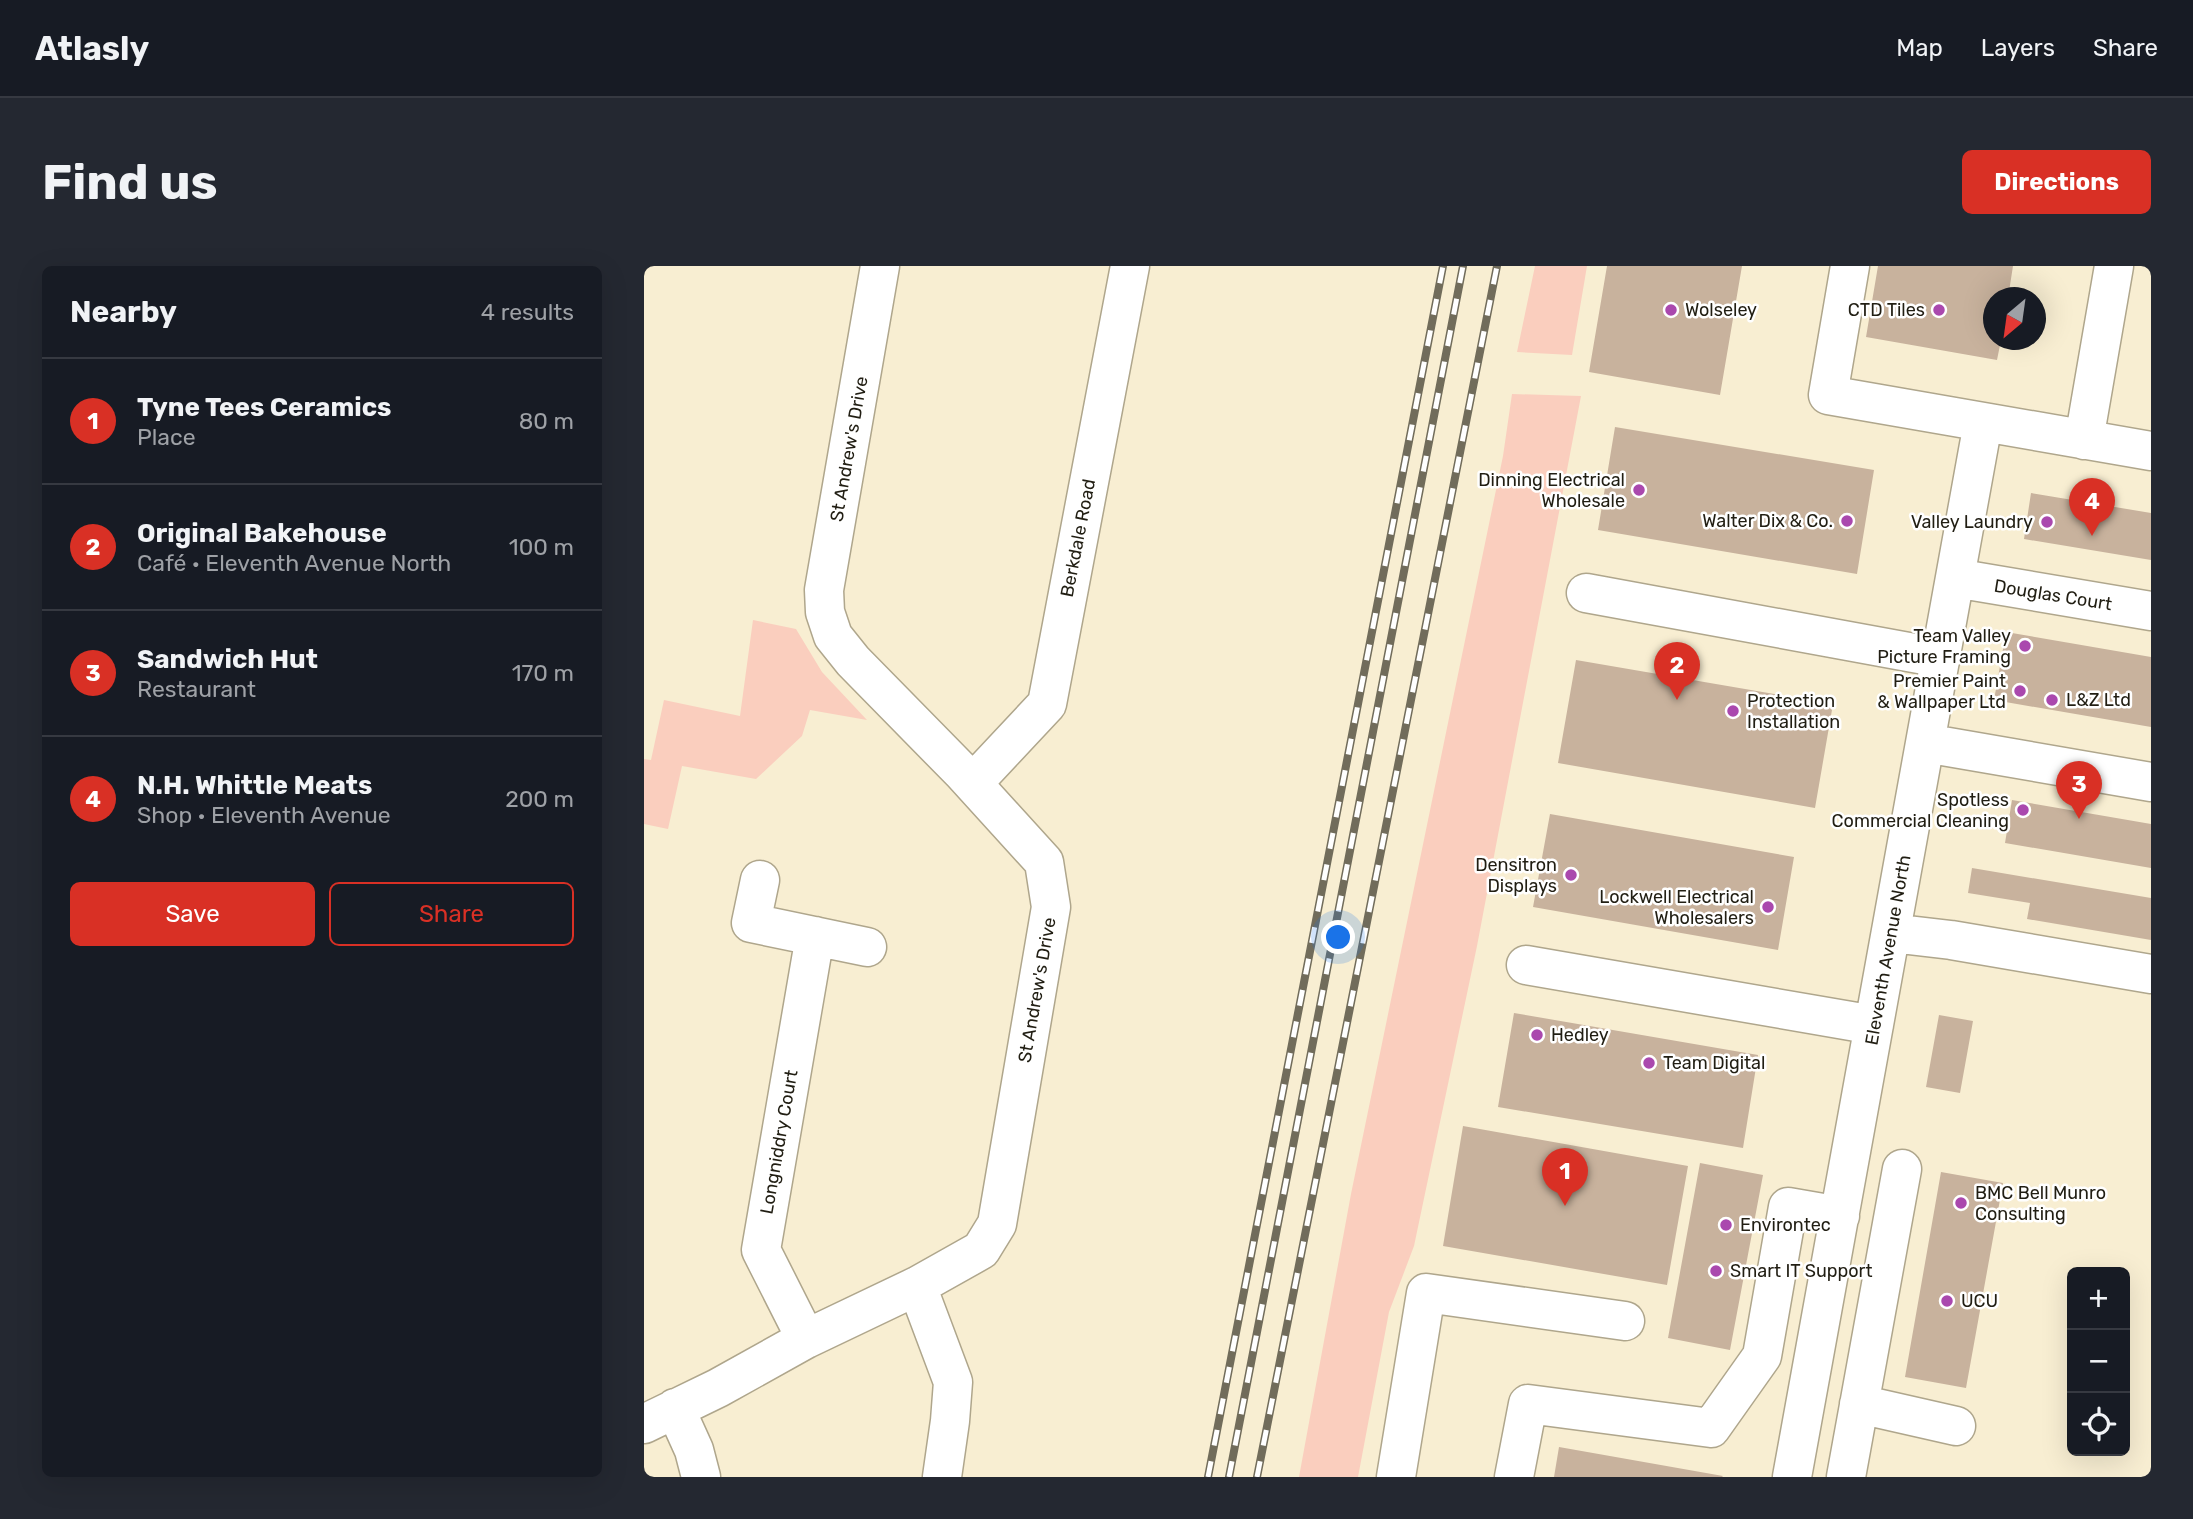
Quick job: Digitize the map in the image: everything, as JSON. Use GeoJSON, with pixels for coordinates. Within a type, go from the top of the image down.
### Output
{"type":"FeatureCollection","features":[{"type":"Feature","properties":{"kind":"street","name":"St Andrew's Drive"},"geometry":{"type":"LineString","coordinates":[[659,1416],[718,1388],[806,1339],[917,1286],[981,1250],[997,1224],[1051,907],[1044,862],[973,783],[853,661],[833,635],[825,611],[824,590],[880,266]]}},
{"type":"Feature","properties":{"kind":"street","name":"Berkdale Road"},"geometry":{"type":"LineString","coordinates":[[973,783],[1047,704],[1130,266]]}},
{"type":"Feature","properties":{"kind":"street"},"geometry":{"type":"LineString","coordinates":[[1850,266],[1828,395],[2151,451]]}},
{"type":"Feature","properties":{"kind":"street"},"geometry":{"type":"LineString","coordinates":[[2084,440],[2114,266]]}},
{"type":"Feature","properties":{"kind":"street","name":"Eleventh Avenue North"},"geometry":{"type":"LineString","coordinates":[[1792,1477],[1983,423]]}},
{"type":"Feature","properties":{"kind":"street","name":"Douglas Court"},"geometry":{"type":"LineString","coordinates":[[1955,578],[2151,611]]}},
{"type":"Feature","properties":{"kind":"street"},"geometry":{"type":"LineString","coordinates":[[1586,593],[1941,658]]}},
{"type":"Feature","properties":{"kind":"street"},"geometry":{"type":"LineString","coordinates":[[1925,743],[2151,782]]}},
{"type":"Feature","properties":{"kind":"street"},"geometry":{"type":"LineString","coordinates":[[760,880],[751,923],[867,947]]}},
{"type":"Feature","properties":{"kind":"street"},"geometry":{"type":"LineString","coordinates":[[1891,933],[1951,940],[2151,974]]}},
{"type":"Feature","properties":{"kind":"street","name":"Longniddry Court"},"geometry":{"type":"LineString","coordinates":[[806,1339],[761,1250],[815,936]]}},
{"type":"Feature","properties":{"kind":"street"},"geometry":{"type":"LineString","coordinates":[[1526,965],[1874,1024]]}},
{"type":"Feature","properties":{"kind":"street"},"geometry":{"type":"LineString","coordinates":[[1800,1435],[1849,1461],[1902,1169]]}},
{"type":"Feature","properties":{"kind":"street"},"geometry":{"type":"LineString","coordinates":[[1514,1477],[1528,1404],[1711,1428],[1762,1356],[1788,1207],[1840,1216]]}},
{"type":"Feature","properties":{"kind":"street"},"geometry":{"type":"LineString","coordinates":[[917,1286],[953,1382],[942,1477]]}},
{"type":"Feature","properties":{"kind":"street"},"geometry":{"type":"LineString","coordinates":[[1396,1477],[1426,1293],[1625,1321]]}},
{"type":"Feature","properties":{"kind":"street"},"geometry":{"type":"LineString","coordinates":[[1859,1404],[1956,1426]]}},
{"type":"Feature","properties":{"kind":"street"},"geometry":{"type":"LineString","coordinates":[[659,1416],[694,1450],[701,1477]]}},
{"type":"Feature","properties":{"kind":"shaded area"},"geometry":{"type":"Polygon","coordinates":[[[1535,266],[1587,266],[1572,355],[1517,352],[1535,266]]]}},
{"type":"Feature","properties":{"kind":"shaded area"},"geometry":{"type":"Polygon","coordinates":[[[1512,394],[1581,396],[1477,946],[1414,1246],[1389,1312],[1358,1477],[1299,1477],[1351,1194],[1503,456],[1512,394]]]}},
{"type":"Feature","properties":{"kind":"shaded area"},"geometry":{"type":"Polygon","coordinates":[[[753,620],[796,629],[822,672],[867,720],[810,710],[802,736],[756,779],[682,766],[668,829],[644,824],[644,759],[651,760],[664,700],[740,716],[753,620]]]}},
{"type":"Feature","properties":{"kind":"building"},"geometry":{"type":"Polygon","coordinates":[[[1607,266],[1742,266],[1720,395],[1589,372],[1607,266]]]}},
{"type":"Feature","properties":{"kind":"building"},"geometry":{"type":"Polygon","coordinates":[[[1878,266],[2013,266],[2010,287],[1983,287],[1983,350],[1999,350],[1997,360],[1866,337],[1878,266]]]}},
{"type":"Feature","properties":{"kind":"building"},"geometry":{"type":"Polygon","coordinates":[[[1615,427],[1874,470],[1857,574],[1598,530],[1615,427]]]}},
{"type":"Feature","properties":{"kind":"building"},"geometry":{"type":"Polygon","coordinates":[[[2031,493],[2151,513],[2151,560],[2024,539],[2031,493]]]}},
{"type":"Feature","properties":{"kind":"building"},"geometry":{"type":"Polygon","coordinates":[[[2006,632],[2151,657],[2151,727],[1994,700],[2006,632]]]}},
{"type":"Feature","properties":{"kind":"building"},"geometry":{"type":"Polygon","coordinates":[[[1576,660],[1833,704],[1815,808],[1558,763],[1576,660]]]}},
{"type":"Feature","properties":{"kind":"building"},"geometry":{"type":"Polygon","coordinates":[[[2012,800],[2151,824],[2151,868],[2005,843],[2012,800]]]}},
{"type":"Feature","properties":{"kind":"building"},"geometry":{"type":"Polygon","coordinates":[[[1550,814],[1794,857],[1778,950],[1533,907],[1550,814]]]}},
{"type":"Feature","properties":{"kind":"building"},"geometry":{"type":"Polygon","coordinates":[[[1972,868],[2151,898],[2151,940],[2027,919],[2030,903],[1968,893],[1972,868]]]}},
{"type":"Feature","properties":{"kind":"building"},"geometry":{"type":"Polygon","coordinates":[[[1514,1013],[1758,1055],[1743,1148],[1498,1107],[1514,1013]]]}},
{"type":"Feature","properties":{"kind":"building"},"geometry":{"type":"Polygon","coordinates":[[[1939,1015],[1973,1021],[1960,1093],[1926,1087],[1939,1015]]]}},
{"type":"Feature","properties":{"kind":"building"},"geometry":{"type":"Polygon","coordinates":[[[1463,1126],[1688,1166],[1667,1285],[1443,1246],[1463,1126]]]}},
{"type":"Feature","properties":{"kind":"building"},"geometry":{"type":"Polygon","coordinates":[[[1700,1163],[1763,1175],[1730,1350],[1668,1338],[1700,1163]]]}},
{"type":"Feature","properties":{"kind":"building"},"geometry":{"type":"Polygon","coordinates":[[[1941,1172],[2003,1183],[1966,1388],[1905,1377],[1941,1172]]]}},
{"type":"Feature","properties":{"kind":"building"},"geometry":{"type":"Polygon","coordinates":[[[1559,1447],[1723,1476],[1554,1477],[1559,1447]]]}},
{"type":"Feature","properties":{"kind":"railway"},"geometry":{"type":"LineString","coordinates":[[1208,1477],[1443,266]]}},
{"type":"Feature","properties":{"kind":"railway"},"geometry":{"type":"LineString","coordinates":[[1229,1477],[1463,266]]}},
{"type":"Feature","properties":{"kind":"railway"},"geometry":{"type":"LineString","coordinates":[[1257,1477],[1497,266]]}},
{"type":"Feature","properties":{"kind":"place","name":"Wolseley"},"geometry":{"type":"Point","coordinates":[1671,310]}},
{"type":"Feature","properties":{"kind":"place","name":"CTD Tiles"},"geometry":{"type":"Point","coordinates":[1939,310]}},
{"type":"Feature","properties":{"kind":"place","name":"Dinning Electrical Wholesale"},"geometry":{"type":"Point","coordinates":[1639,490]}},
{"type":"Feature","properties":{"kind":"place","name":"Walter Dix & Co."},"geometry":{"type":"Point","coordinates":[1847,521]}},
{"type":"Feature","properties":{"kind":"place","name":"Valley Laundry"},"geometry":{"type":"Point","coordinates":[2047,522]}},
{"type":"Feature","properties":{"kind":"place","name":"N.H. Whittle Meats"},"geometry":{"type":"Point","coordinates":[2092,536]}},
{"type":"Feature","properties":{"kind":"place","name":"Team Valley Picture Framing"},"geometry":{"type":"Point","coordinates":[2025,646]}},
{"type":"Feature","properties":{"kind":"place","name":"Premier Paint & Wallpaper Ltd"},"geometry":{"type":"Point","coordinates":[2020,691]}},
{"type":"Feature","properties":{"kind":"place","name":"Original Bakehouse"},"geometry":{"type":"Point","coordinates":[1677,700]}},
{"type":"Feature","properties":{"kind":"place","name":"L&Z Ltd"},"geometry":{"type":"Point","coordinates":[2052,700]}},
{"type":"Feature","properties":{"kind":"place","name":"Protection Installation"},"geometry":{"type":"Point","coordinates":[1733,711]}},
{"type":"Feature","properties":{"kind":"place","name":"Spotless Commercial Cleaning"},"geometry":{"type":"Point","coordinates":[2023,810]}},
{"type":"Feature","properties":{"kind":"place","name":"Sandwich Hut"},"geometry":{"type":"Point","coordinates":[2079,819]}},
{"type":"Feature","properties":{"kind":"place","name":"Densitron Displays"},"geometry":{"type":"Point","coordinates":[1571,875]}},
{"type":"Feature","properties":{"kind":"place","name":"Lockwell Electrical Wholesalers"},"geometry":{"type":"Point","coordinates":[1768,907]}},
{"type":"Feature","properties":{"kind":"place","name":"Hedley"},"geometry":{"type":"Point","coordinates":[1537,1035]}},
{"type":"Feature","properties":{"kind":"place","name":"Team Digital"},"geometry":{"type":"Point","coordinates":[1649,1063]}},
{"type":"Feature","properties":{"kind":"place","name":"BMC Bell Munro Consulting"},"geometry":{"type":"Point","coordinates":[1961,1203]}},
{"type":"Feature","properties":{"kind":"place","name":"Tyne Tees Ceramics"},"geometry":{"type":"Point","coordinates":[1565,1206]}},
{"type":"Feature","properties":{"kind":"place","name":"Environtec"},"geometry":{"type":"Point","coordinates":[1726,1225]}},
{"type":"Feature","properties":{"kind":"place","name":"Smart IT Support"},"geometry":{"type":"Point","coordinates":[1716,1271]}},
{"type":"Feature","properties":{"kind":"place","name":"UCU"},"geometry":{"type":"Point","coordinates":[1947,1301]}}]}
